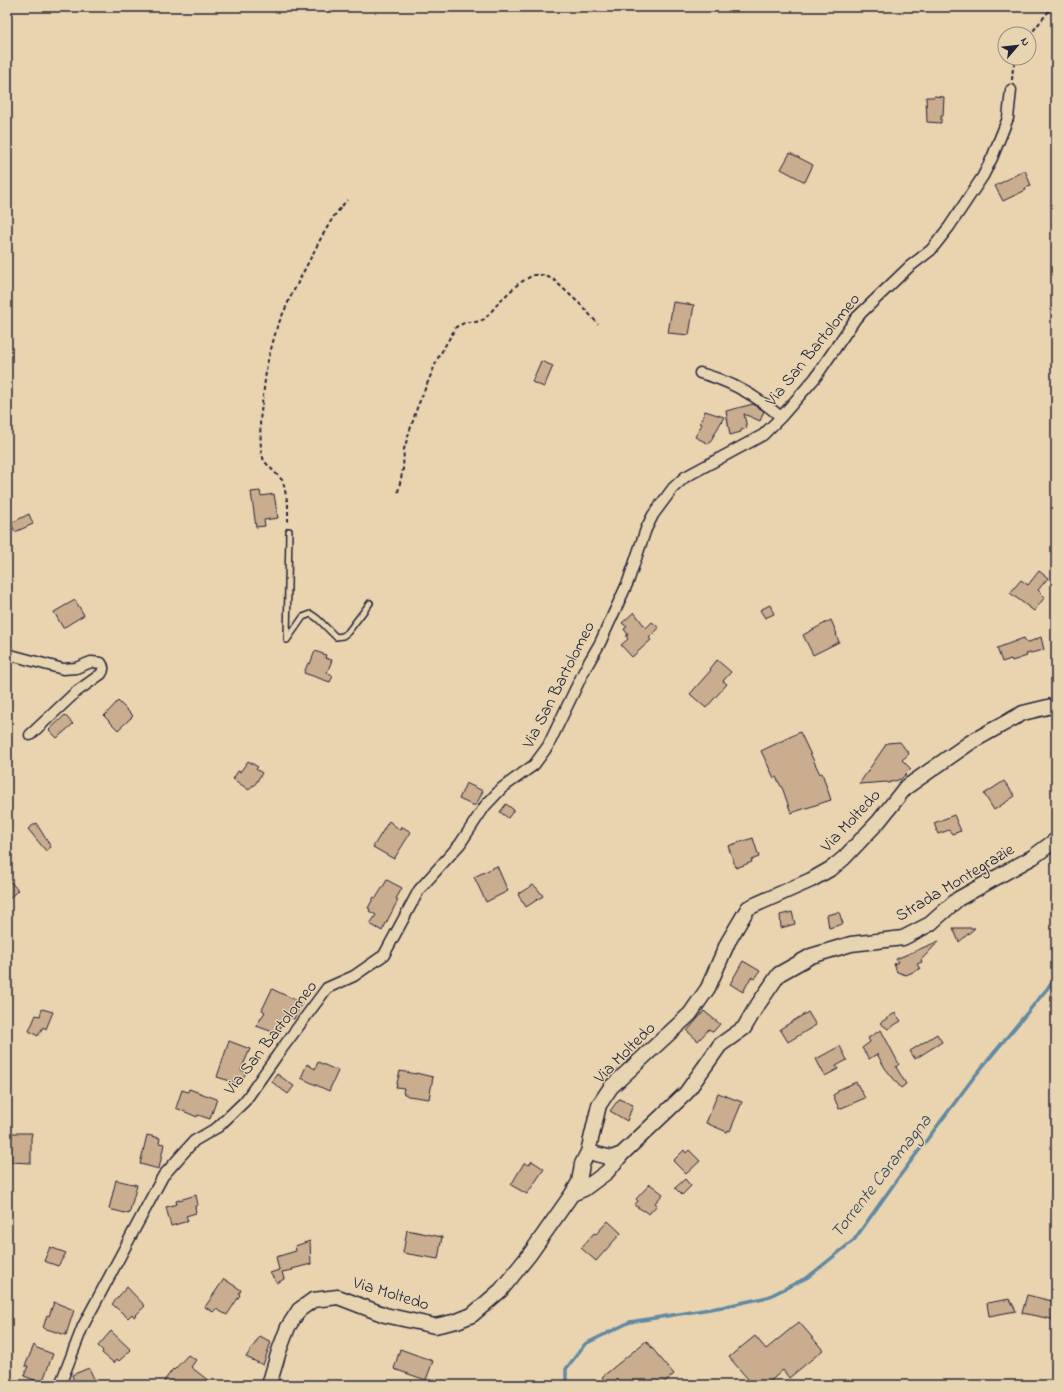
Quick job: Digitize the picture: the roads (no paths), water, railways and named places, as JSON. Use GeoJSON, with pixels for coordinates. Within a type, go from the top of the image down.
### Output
{"type":"FeatureCollection","features":[{"type":"Feature","properties":{"kind":"street","name":"Via San Bartolomeo"},"geometry":{"type":"LineString","coordinates":[[60,1385],[83,1326],[163,1176],[194,1142],[218,1127],[245,1101],[327,988],[354,976],[384,955],[419,890],[428,878],[447,860],[460,844],[485,806],[502,788],[534,766],[548,746],[585,669],[600,643],[628,582],[646,529],[653,514],[664,498],[685,477],[764,435],[815,378],[856,318],[909,267],[931,250],[949,227],[983,176],[1008,118],[1012,90]]}},
{"type":"Feature","properties":{"kind":"street"},"geometry":{"type":"LineString","coordinates":[[700,373],[715,377],[746,392],[768,405],[781,417]]}},
{"type":"Feature","properties":{"kind":"street"},"geometry":{"type":"LineString","coordinates":[[7,654],[63,669],[76,668],[91,662],[101,663],[103,666],[101,674],[76,692],[30,735]]}},
{"type":"Feature","properties":{"kind":"street","name":"Via Moltedo"},"geometry":{"type":"LineString","coordinates":[[270,1385],[278,1351],[288,1327],[299,1310],[312,1300],[338,1297],[385,1315],[435,1326],[457,1321],[472,1314],[501,1290],[530,1254],[579,1182],[582,1164],[588,1152],[599,1105],[611,1088],[690,1014],[708,988],[728,942],[748,908],[811,880],[832,868],[844,858],[879,821],[905,788],[972,742],[1023,713],[1056,705]]}},
{"type":"Feature","properties":{"kind":"street","name":"Strada Montegrazie"},"geometry":{"type":"LineString","coordinates":[[572,1194],[584,1189],[601,1177],[622,1154],[686,1092],[720,1045],[744,1028],[779,974],[811,956],[851,944],[903,938],[930,924],[958,899],[1033,857],[1056,840]]}},
{"type":"Feature","properties":{"kind":"street"},"geometry":{"type":"LineString","coordinates":[[588,1152],[612,1158],[622,1154]]}},
{"type":"Feature","properties":{"kind":"lane"},"geometry":{"type":"LineString","coordinates":[[289,531],[287,640],[303,617],[310,614],[318,618],[336,637],[343,636],[348,632],[370,603]]}},
{"type":"Feature","properties":{"kind":"waterway","name":"Torrente Caramagna"},"geometry":{"type":"LineString","coordinates":[[566,1385],[566,1369],[585,1344],[630,1322],[722,1307],[768,1297],[808,1277],[854,1240],[974,1077],[1056,978]]}}]}
